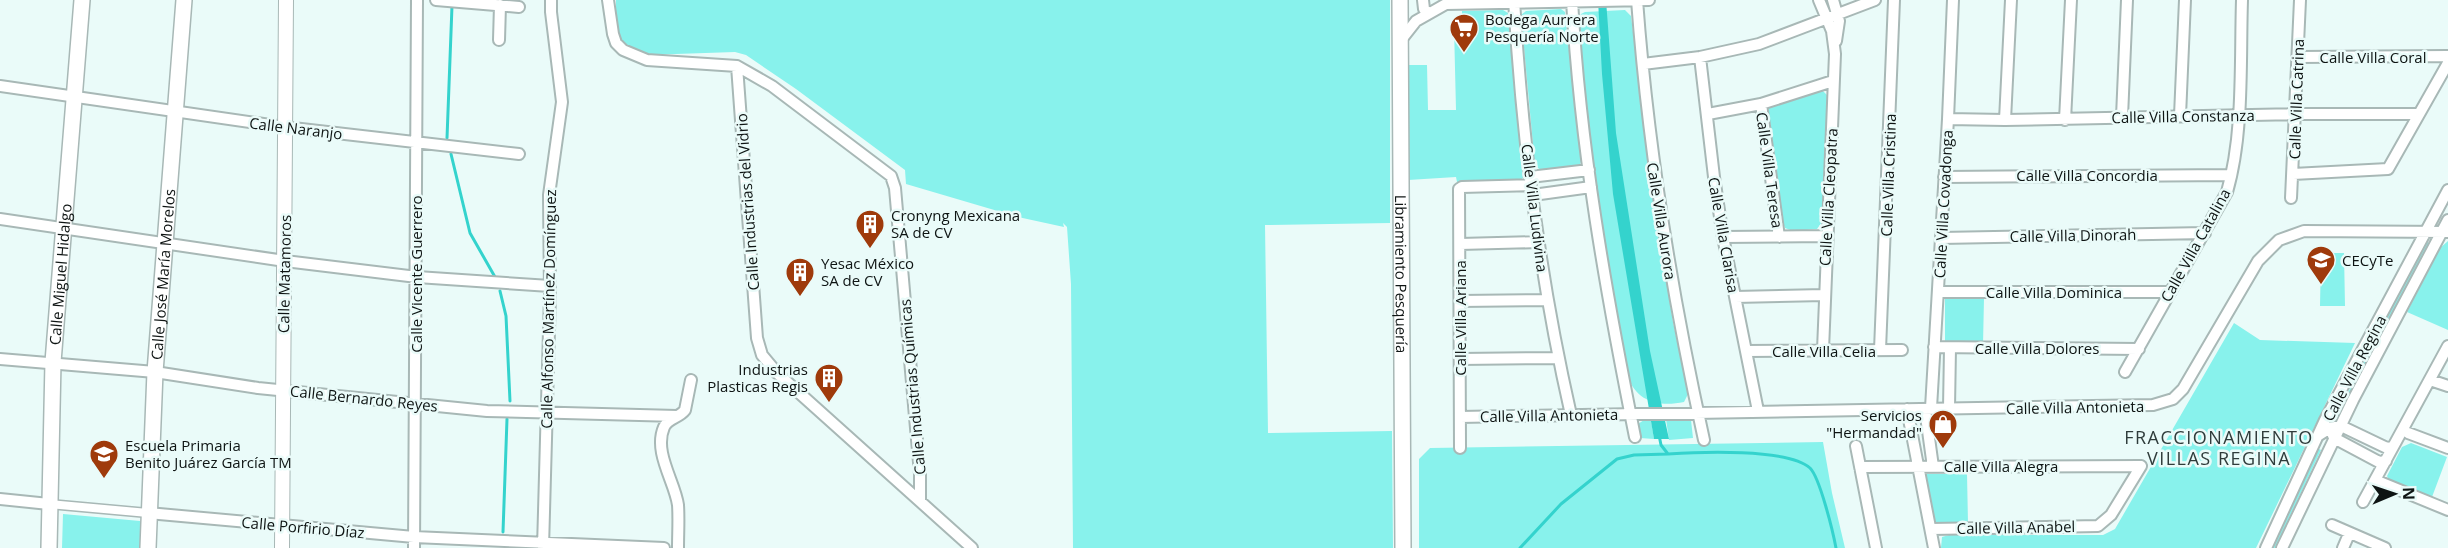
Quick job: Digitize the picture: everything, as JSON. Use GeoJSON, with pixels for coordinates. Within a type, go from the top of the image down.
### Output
{"type":"FeatureCollection","features":[{"type":"Feature","properties":{"kind":"main road","name":"Calle Miguel Hidalgo"},"geometry":{"type":"LineString","coordinates":[[49,548],[53,362],[82,0]]}},
{"type":"Feature","properties":{"kind":"main road","name":"Calle José María Morelos"},"geometry":{"type":"LineString","coordinates":[[147,548],[155,372],[184,0]]}},
{"type":"Feature","properties":{"kind":"main road","name":"Libramiento Pesquería"},"geometry":{"type":"LineString","coordinates":[[1400,3],[1403,548]]}},
{"type":"Feature","properties":{"kind":"street","name":"Calle Matamoros"},"geometry":{"type":"LineString","coordinates":[[282,548],[286,0]]}},
{"type":"Feature","properties":{"kind":"street","name":"Calle Vicente Guerrero"},"geometry":{"type":"LineString","coordinates":[[414,542],[417,0]]}},
{"type":"Feature","properties":{"kind":"street"},"geometry":{"type":"LineString","coordinates":[[436,0],[519,7]]}},
{"type":"Feature","properties":{"kind":"street","name":"Calle Alfonso Martínez Domínguez"},"geometry":{"type":"LineString","coordinates":[[543,546],[550,286],[549,195],[562,102],[551,0]]}},
{"type":"Feature","properties":{"kind":"street"},"geometry":{"type":"LineString","coordinates":[[608,0],[610,23],[616,44],[630,54],[647,60],[737,66]]}},
{"type":"Feature","properties":{"kind":"street"},"geometry":{"type":"LineString","coordinates":[[1423,0],[1424,9],[1446,4],[1514,1],[1638,1]]}},
{"type":"Feature","properties":{"kind":"street","name":"Calle Villa Cleopatra"},"geometry":{"type":"LineString","coordinates":[[1820,0],[1835,45]]}},
{"type":"Feature","properties":{"kind":"street","name":"Calle Villa Cleopatra"},"geometry":{"type":"LineString","coordinates":[[1823,350],[1833,81],[1835,45],[1839,27],[1838,14],[1833,0]]}},
{"type":"Feature","properties":{"kind":"street"},"geometry":{"type":"LineString","coordinates":[[1643,64],[1700,57],[1760,44],[1875,0]]}},
{"type":"Feature","properties":{"kind":"street","name":"Calle Villa Cristina"},"geometry":{"type":"LineString","coordinates":[[1880,350],[1894,0]]}},
{"type":"Feature","properties":{"kind":"street","name":"Calle Villa Covadonga"},"geometry":{"type":"LineString","coordinates":[[1933,467],[1928,408],[1938,292],[1953,0]]}},
{"type":"Feature","properties":{"kind":"street"},"geometry":{"type":"LineString","coordinates":[[2005,120],[2011,0]]}},
{"type":"Feature","properties":{"kind":"street"},"geometry":{"type":"LineString","coordinates":[[2065,120],[2071,0]]}},
{"type":"Feature","properties":{"kind":"street"},"geometry":{"type":"LineString","coordinates":[[2122,117],[2127,0]]}},
{"type":"Feature","properties":{"kind":"street"},"geometry":{"type":"LineString","coordinates":[[2180,116],[2185,0]]}},
{"type":"Feature","properties":{"kind":"street","name":"Calle Villa Catalina"},"geometry":{"type":"LineString","coordinates":[[2125,372],[2227,192],[2238,116],[2242,0]]}},
{"type":"Feature","properties":{"kind":"street","name":"Calle Villa Catrina"},"geometry":{"type":"LineString","coordinates":[[2291,198],[2300,0]]}},
{"type":"Feature","properties":{"kind":"street","name":"Calle Villa Ludivina"},"geometry":{"type":"LineString","coordinates":[[1514,1],[1531,186],[1558,358],[1571,415]]}},
{"type":"Feature","properties":{"kind":"street","name":"Calle Villa Aurora"},"geometry":{"type":"LineString","coordinates":[[1638,1],[1652,155],[1672,286],[1696,412],[1704,440]]}},
{"type":"Feature","properties":{"kind":"street"},"geometry":{"type":"LineString","coordinates":[[1573,2],[1591,187],[1635,437]]}},
{"type":"Feature","properties":{"kind":"street"},"geometry":{"type":"LineString","coordinates":[[1400,3],[1406,20],[1416,21]]}},
{"type":"Feature","properties":{"kind":"street"},"geometry":{"type":"LineString","coordinates":[[500,5],[500,39]]}},
{"type":"Feature","properties":{"kind":"street"},"geometry":{"type":"LineString","coordinates":[[1400,42],[1416,21],[1437,7]]}},
{"type":"Feature","properties":{"kind":"street","name":"Calle Villa Coral"},"geometry":{"type":"LineString","coordinates":[[2298,57],[2448,56]]}},
{"type":"Feature","properties":{"kind":"street","name":"Calle Villa Clarisa"},"geometry":{"type":"LineString","coordinates":[[1700,57],[1723,237],[1758,411]]}},
{"type":"Feature","properties":{"kind":"street"},"geometry":{"type":"LineString","coordinates":[[2293,174],[2385,171],[2391,167],[2448,63]]}},
{"type":"Feature","properties":{"kind":"street","name":"Calle Industrias Químicas"},"geometry":{"type":"LineString","coordinates":[[737,66],[772,86],[885,170],[894,181],[920,474],[920,501]]}},
{"type":"Feature","properties":{"kind":"street","name":"Calle Industrias del Vidrio"},"geometry":{"type":"LineString","coordinates":[[737,66],[757,338],[762,355],[777,372],[920,501]]}},
{"type":"Feature","properties":{"kind":"street"},"geometry":{"type":"LineString","coordinates":[[1708,114],[1761,104],[1833,81]]}},
{"type":"Feature","properties":{"kind":"street","name":"Calle Naranjo"},"geometry":{"type":"LineString","coordinates":[[0,86],[284,127],[519,153]]}},
{"type":"Feature","properties":{"kind":"street","name":"Calle Villa Teresa"},"geometry":{"type":"LineString","coordinates":[[1761,104],[1779,237]]}},
{"type":"Feature","properties":{"kind":"street","name":"Calle Villa Constanza"},"geometry":{"type":"LineString","coordinates":[[1948,119],[2065,120],[2295,114],[2418,114]]}},
{"type":"Feature","properties":{"kind":"street"},"geometry":{"type":"LineString","coordinates":[[1531,186],[1589,170]]}},
{"type":"Feature","properties":{"kind":"street","name":"Calle Villa Concordia"},"geometry":{"type":"LineString","coordinates":[[1944,177],[2231,175]]}},
{"type":"Feature","properties":{"kind":"street"},"geometry":{"type":"LineString","coordinates":[[1531,186],[1591,187]]}},
{"type":"Feature","properties":{"kind":"street","name":"Calle Villa Ariana"},"geometry":{"type":"LineString","coordinates":[[1460,448],[1460,188],[1531,186]]}},
{"type":"Feature","properties":{"kind":"street","name":"Calle Villa Regina"},"geometry":{"type":"LineString","coordinates":[[2282,548],[2336,439],[2343,435],[2345,426],[2437,232],[2448,190]]}},
{"type":"Feature","properties":{"kind":"street"},"geometry":{"type":"LineString","coordinates":[[0,219],[285,261],[417,277],[550,286]]}},
{"type":"Feature","properties":{"kind":"street","name":"Calle Villa Antonieta"},"geometry":{"type":"LineString","coordinates":[[1460,417],[2145,406],[2168,401],[2179,393],[2258,261],[2279,240],[2304,231],[2437,232]]}},
{"type":"Feature","properties":{"kind":"street","name":"Calle Villa Regina"},"geometry":{"type":"LineString","coordinates":[[2266,548],[2329,415],[2437,232]]}},
{"type":"Feature","properties":{"kind":"street","name":"Calle Villa Dinorah"},"geometry":{"type":"LineString","coordinates":[[1941,238],[2205,233]]}},
{"type":"Feature","properties":{"kind":"street"},"geometry":{"type":"LineString","coordinates":[[1723,237],[1826,236]]}},
{"type":"Feature","properties":{"kind":"street"},"geometry":{"type":"LineString","coordinates":[[1460,244],[1539,242]]}},
{"type":"Feature","properties":{"kind":"street","name":"Calle Villa Dominica"},"geometry":{"type":"LineString","coordinates":[[1938,292],[2170,292]]}},
{"type":"Feature","properties":{"kind":"street"},"geometry":{"type":"LineString","coordinates":[[1735,297],[1824,295]]}},
{"type":"Feature","properties":{"kind":"street"},"geometry":{"type":"LineString","coordinates":[[1460,301],[1548,300]]}},
{"type":"Feature","properties":{"kind":"street"},"geometry":{"type":"LineString","coordinates":[[2363,502],[2382,462],[2404,432],[2448,346]]}},
{"type":"Feature","properties":{"kind":"street","name":"Calle Villa Dolores"},"geometry":{"type":"LineString","coordinates":[[1934,347],[2139,348]]}},
{"type":"Feature","properties":{"kind":"street"},"geometry":{"type":"LineString","coordinates":[[1949,408],[1950,348]]}},
{"type":"Feature","properties":{"kind":"street","name":"Calle Villa Celia"},"geometry":{"type":"LineString","coordinates":[[1746,351],[1902,350]]}},
{"type":"Feature","properties":{"kind":"street","name":"Calle Bernardo Reyes"},"geometry":{"type":"LineString","coordinates":[[0,358],[155,372],[214,382],[416,405],[487,411],[677,416]]}},
{"type":"Feature","properties":{"kind":"street"},"geometry":{"type":"LineString","coordinates":[[1460,359],[1558,358]]}},
{"type":"Feature","properties":{"kind":"street"},"geometry":{"type":"LineString","coordinates":[[678,548],[678,506],[662,452],[664,426],[669,420],[683,414],[688,403],[691,380]]}},
{"type":"Feature","properties":{"kind":"street"},"geometry":{"type":"LineString","coordinates":[[2430,380],[2448,386]]}},
{"type":"Feature","properties":{"kind":"street"},"geometry":{"type":"LineString","coordinates":[[1907,409],[1934,548]]}},
{"type":"Feature","properties":{"kind":"street"},"geometry":{"type":"LineString","coordinates":[[2329,415],[2336,439]]}},
{"type":"Feature","properties":{"kind":"street"},"geometry":{"type":"LineString","coordinates":[[2336,439],[2345,426],[2382,462],[2448,510]]}},
{"type":"Feature","properties":{"kind":"street"},"geometry":{"type":"LineString","coordinates":[[2404,432],[2448,448]]}},
{"type":"Feature","properties":{"kind":"street"},"geometry":{"type":"LineString","coordinates":[[2319,435],[2336,439],[2382,462]]}},
{"type":"Feature","properties":{"kind":"street"},"geometry":{"type":"LineString","coordinates":[[1856,446],[1876,548]]}},
{"type":"Feature","properties":{"kind":"street","name":"Calle Villa Alegra"},"geometry":{"type":"LineString","coordinates":[[1860,467],[2138,468],[2111,515],[2101,524]]}},
{"type":"Feature","properties":{"kind":"street"},"geometry":{"type":"LineString","coordinates":[[0,500],[49,504]]}},
{"type":"Feature","properties":{"kind":"street"},"geometry":{"type":"LineString","coordinates":[[920,501],[972,548]]}},
{"type":"Feature","properties":{"kind":"street","name":"Calle Porfirio Díaz"},"geometry":{"type":"LineString","coordinates":[[49,504],[91,505],[414,542],[664,548]]}},
{"type":"Feature","properties":{"kind":"street","name":"Calle Villa Anabel"},"geometry":{"type":"LineString","coordinates":[[1931,529],[2101,524]]}},
{"type":"Feature","properties":{"kind":"street"},"geometry":{"type":"LineString","coordinates":[[2332,525],[2385,548]]}},
{"type":"Feature","properties":{"kind":"street"},"geometry":{"type":"LineString","coordinates":[[2343,548],[2349,534]]}},
{"type":"Feature","properties":{"kind":"street"},"geometry":{"type":"LineString","coordinates":[[957,535],[958,548]]}},
{"type":"Feature","properties":{"kind":"shaded area"},"geometry":{"type":"Polygon","coordinates":[[[616,0],[1390,0],[1390,223],[1265,225],[1268,433],[1392,431],[1393,548],[1073,548],[1071,284],[1067,227],[1063,223],[1064,227],[1018,217],[906,184],[905,170],[746,55],[735,52],[646,55],[622,44],[616,21],[616,0]]]}},
{"type":"Feature","properties":{"kind":"shaded area"},"geometry":{"type":"Polygon","coordinates":[[[1598,0],[1606,0],[1616,133],[1650,351],[1669,439],[1654,439],[1613,194],[1598,0]]]}},
{"type":"Feature","properties":{"kind":"shaded area"},"geometry":{"type":"Polygon","coordinates":[[[1561,9],[1565,12],[1581,161],[1580,165],[1541,170],[1535,166],[1521,15],[1526,11],[1561,9]]]}},
{"type":"Feature","properties":{"kind":"shaded area"},"geometry":{"type":"Polygon","coordinates":[[[1503,10],[1508,13],[1526,174],[1521,180],[1457,182],[1456,177],[1408,180],[1409,65],[1427,65],[1428,110],[1456,110],[1454,27],[1462,26],[1462,11],[1503,10]]]}},
{"type":"Feature","properties":{"kind":"shaded area"},"geometry":{"type":"Polygon","coordinates":[[[1625,10],[1631,16],[1655,210],[1673,322],[1688,394],[1684,402],[1666,404],[1650,401],[1637,392],[1628,377],[1605,243],[1592,154],[1579,19],[1585,12],[1625,10]]]}},
{"type":"Feature","properties":{"kind":"shaded area"},"geometry":{"type":"Polygon","coordinates":[[[1822,90],[1828,96],[1822,222],[1817,229],[1793,231],[1785,228],[1783,223],[1768,107],[1822,90]]]}},
{"type":"Feature","properties":{"kind":"shaded area"},"geometry":{"type":"Polygon","coordinates":[[[2448,241],[2448,330],[2407,312],[2440,248],[2448,241]]]}},
{"type":"Feature","properties":{"kind":"shaded area"},"geometry":{"type":"Polygon","coordinates":[[[2428,242],[2429,245],[2339,415],[2336,416],[2425,243],[2428,242]]]}},
{"type":"Feature","properties":{"kind":"shaded area"},"geometry":{"type":"Polygon","coordinates":[[[2321,253],[2344,253],[2345,306],[2320,306],[2321,253]]]}},
{"type":"Feature","properties":{"kind":"shaded area"},"geometry":{"type":"Polygon","coordinates":[[[1945,298],[1984,298],[1983,345],[1945,344],[1945,298]]]}},
{"type":"Feature","properties":{"kind":"shaded area"},"geometry":{"type":"Polygon","coordinates":[[[2234,323],[2260,340],[2355,343],[2256,548],[1941,548],[1942,537],[1949,535],[2103,535],[2115,529],[2234,323]]]}},
{"type":"Feature","properties":{"kind":"shaded area"},"geometry":{"type":"Polygon","coordinates":[[[1666,419],[1691,420],[1693,438],[1669,440],[1666,419]]]}},
{"type":"Feature","properties":{"kind":"shaded area"},"geometry":{"type":"Polygon","coordinates":[[[1644,420],[1651,420],[1654,439],[1640,438],[1638,424],[1644,420]]]}},
{"type":"Feature","properties":{"kind":"shaded area"},"geometry":{"type":"Polygon","coordinates":[[[1823,442],[1845,548],[1419,548],[1419,459],[1430,448],[1823,442]]]}},
{"type":"Feature","properties":{"kind":"shaded area"},"geometry":{"type":"Polygon","coordinates":[[[2411,443],[2447,457],[2432,497],[2389,480],[2387,476],[2402,447],[2411,443]]]}},
{"type":"Feature","properties":{"kind":"shaded area"},"geometry":{"type":"Polygon","coordinates":[[[2317,448],[2321,450],[2275,548],[2271,548],[2317,448]]]}},
{"type":"Feature","properties":{"kind":"shaded area"},"geometry":{"type":"Polygon","coordinates":[[[1925,474],[1967,474],[1968,523],[1934,524],[1925,474]]]}},
{"type":"Feature","properties":{"kind":"shaded area"},"geometry":{"type":"Polygon","coordinates":[[[63,514],[140,521],[140,548],[62,548],[63,514]]]}},
{"type":"Feature","properties":{"kind":"waterway"},"geometry":{"type":"LineString","coordinates":[[447,138],[452,6]]}},
{"type":"Feature","properties":{"kind":"waterway"},"geometry":{"type":"LineString","coordinates":[[451,154],[470,233],[495,277]]}},
{"type":"Feature","properties":{"kind":"waterway"},"geometry":{"type":"LineString","coordinates":[[500,291],[506,316],[510,401]]}},
{"type":"Feature","properties":{"kind":"waterway"},"geometry":{"type":"LineString","coordinates":[[503,532],[507,419]]}},
{"type":"Feature","properties":{"kind":"waterway"},"geometry":{"type":"LineString","coordinates":[[1659,435],[1661,445],[1668,454],[1720,452],[1763,454],[1783,457],[1810,468],[1822,493],[1836,548]]}},
{"type":"Feature","properties":{"kind":"waterway"},"geometry":{"type":"LineString","coordinates":[[1520,548],[1561,504],[1617,459],[1634,455],[1668,454]]}},
{"type":"Feature","properties":{"kind":"place","name":"Bodega Aurrera Pesquería Norte"},"geometry":{"type":"Point","coordinates":[1464,54]}},
{"type":"Feature","properties":{"kind":"place","name":"Cronyng Mexicana SA de CV"},"geometry":{"type":"Point","coordinates":[870,250]}},
{"type":"Feature","properties":{"kind":"place","name":"CECyTe"},"geometry":{"type":"Point","coordinates":[2321,286]}},
{"type":"Feature","properties":{"kind":"place","name":"Yesac México SA de CV"},"geometry":{"type":"Point","coordinates":[800,298]}},
{"type":"Feature","properties":{"kind":"place","name":"Industrias Plasticas Regis"},"geometry":{"type":"Point","coordinates":[829,404]}},
{"type":"Feature","properties":{"kind":"place","name":"Servicios \"Hermandad\""},"geometry":{"type":"Point","coordinates":[1943,450]}},
{"type":"Feature","properties":{"kind":"place","name":"Escuela Primaria Benito Juárez García TM"},"geometry":{"type":"Point","coordinates":[104,480]}},
{"type":"Feature","properties":{"kind":"district","name":"FRACCIONAMIENTO VILLAS REGINA"},"geometry":{"type":"Point","coordinates":[2219,447]}}]}
